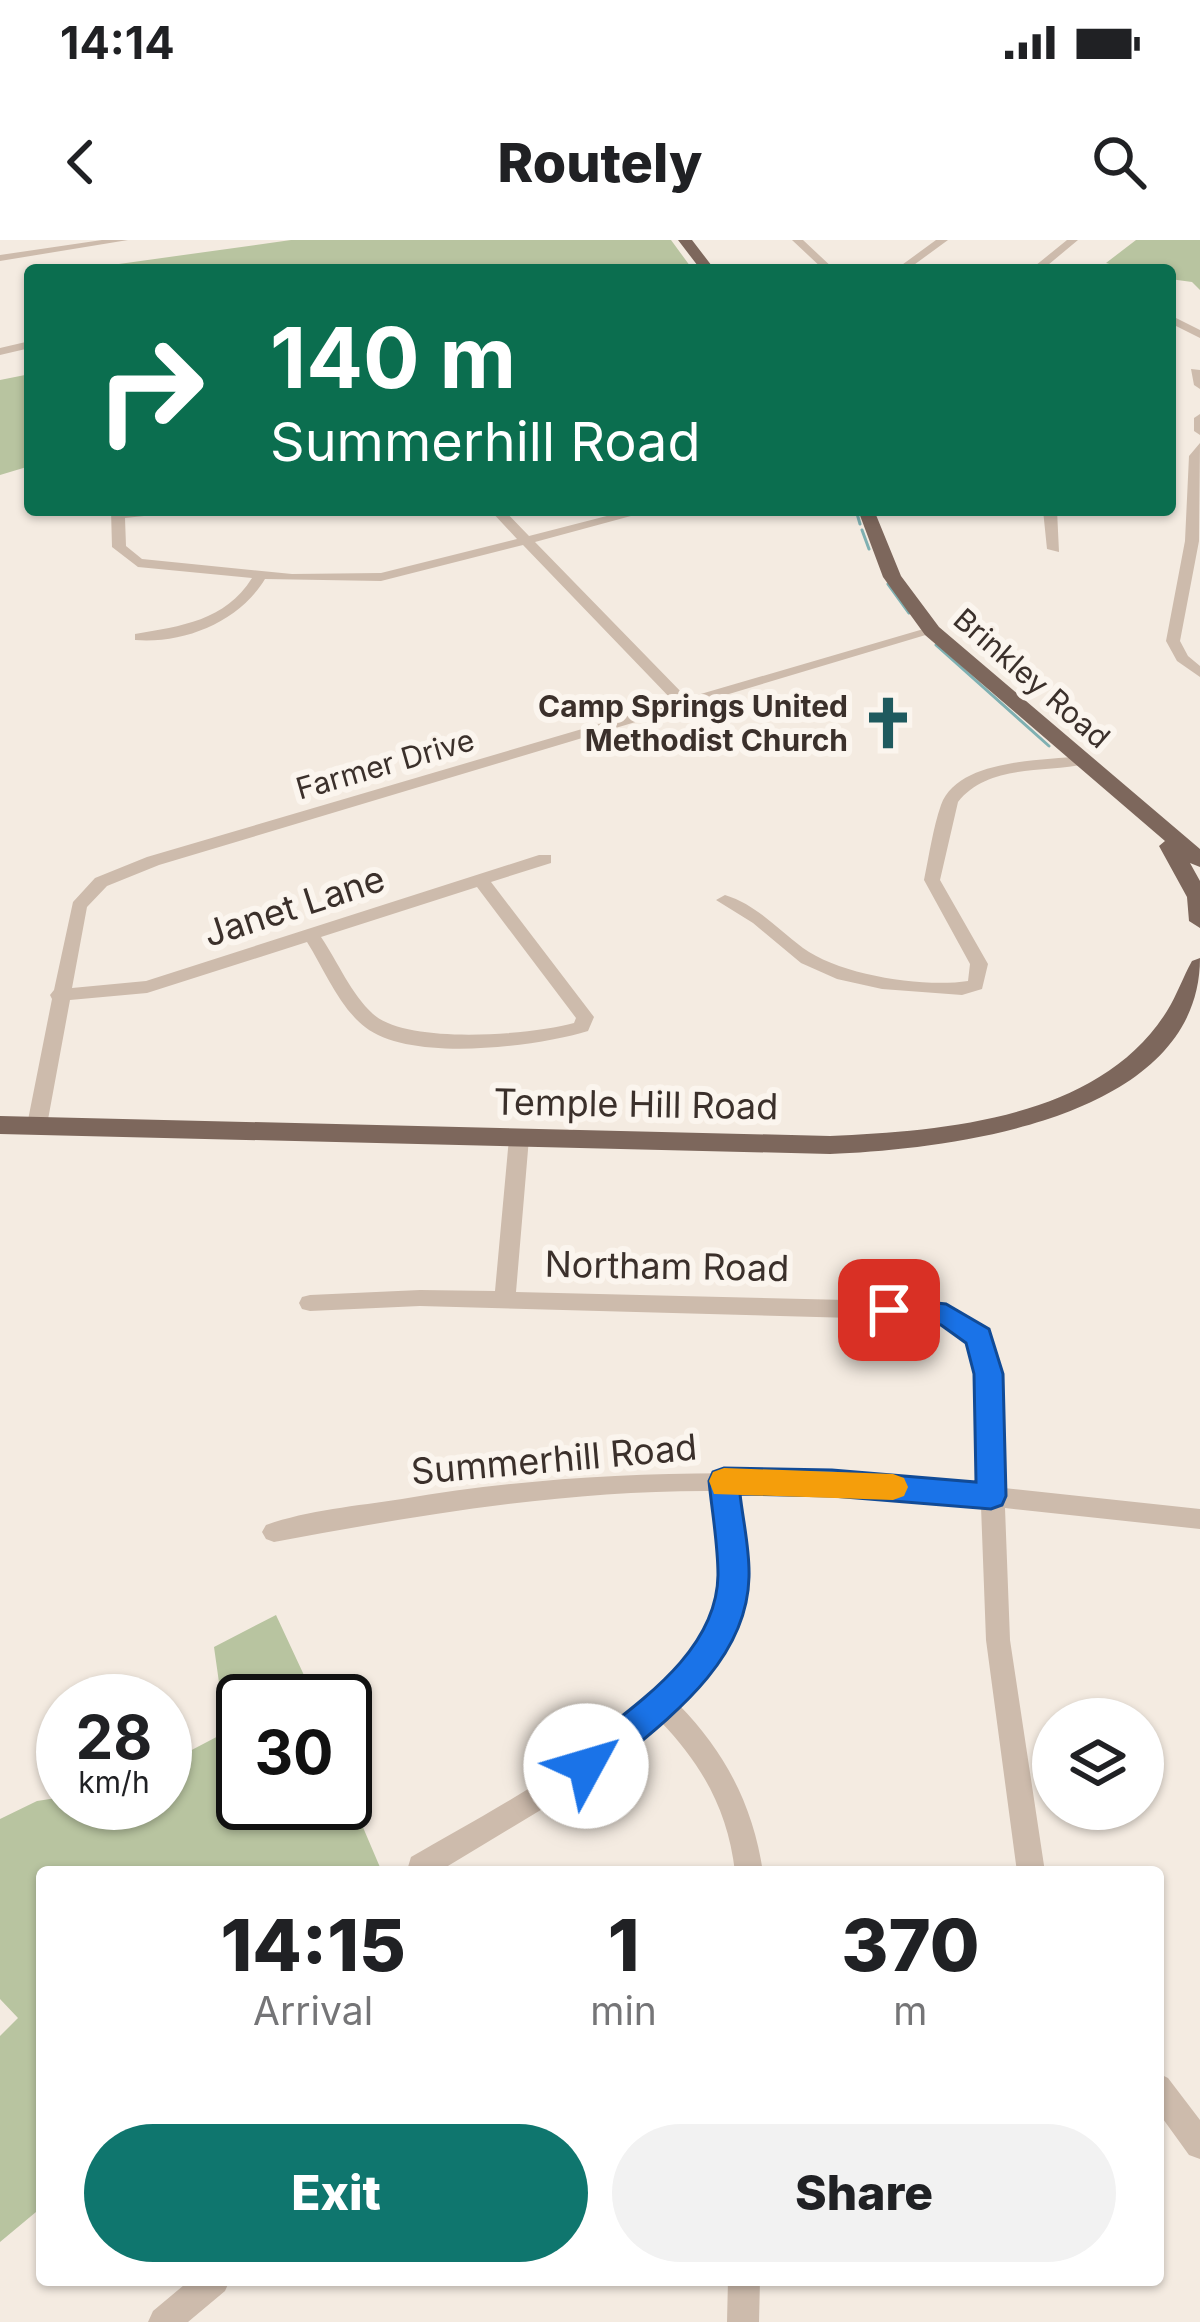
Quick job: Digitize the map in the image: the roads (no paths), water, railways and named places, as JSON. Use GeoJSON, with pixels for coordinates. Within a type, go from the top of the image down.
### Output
{"type":"FeatureCollection","features":[{"type":"Feature","properties":{"kind":"main road"},"geometry":{"type":"LineString","coordinates":[[685,240],[703,264]]}},
{"type":"Feature","properties":{"kind":"main road","name":"Brinkley Road"},"geometry":{"type":"LineString","coordinates":[[868,516],[892,577],[932,631],[1200,860]]}},
{"type":"Feature","properties":{"kind":"main road"},"geometry":{"type":"LineString","coordinates":[[1150,819],[1191,880],[1200,921]]}},
{"type":"Feature","properties":{"kind":"main road","name":"Temple Hill Road"},"geometry":{"type":"LineString","coordinates":[[0,1125],[873,1144],[1003,1124],[1077,1096],[1136,1061],[1176,1018],[1192,992],[1200,966]]}},
{"type":"Feature","properties":{"kind":"street"},"geometry":{"type":"LineString","coordinates":[[0,258],[123,240]]}},
{"type":"Feature","properties":{"kind":"street"},"geometry":{"type":"LineString","coordinates":[[797,240],[823,264]]}},
{"type":"Feature","properties":{"kind":"street"},"geometry":{"type":"LineString","coordinates":[[909,264],[943,240]]}},
{"type":"Feature","properties":{"kind":"street"},"geometry":{"type":"LineString","coordinates":[[1043,264],[1073,240]]}},
{"type":"Feature","properties":{"kind":"street"},"geometry":{"type":"LineString","coordinates":[[1200,418],[1200,431]]}},
{"type":"Feature","properties":{"kind":"street"},"geometry":{"type":"LineString","coordinates":[[1200,447],[1195,456],[1190,556],[1173,637],[1182,658],[1200,673]]}},
{"type":"Feature","properties":{"kind":"street"},"geometry":{"type":"LineString","coordinates":[[118,516],[119,547],[131,561],[165,569],[260,576],[381,578],[623,516]]}},
{"type":"Feature","properties":{"kind":"street"},"geometry":{"type":"LineString","coordinates":[[503,516],[683,703]]}},
{"type":"Feature","properties":{"kind":"street"},"geometry":{"type":"LineString","coordinates":[[1051,516],[1054,549]]}},
{"type":"Feature","properties":{"kind":"street"},"geometry":{"type":"LineString","coordinates":[[140,637],[174,634],[217,618],[241,603],[260,576]]}},
{"type":"Feature","properties":{"kind":"street","name":"Farmer Drive"},"geometry":{"type":"LineString","coordinates":[[37,1125],[58,995],[79,906],[101,882],[188,850],[932,631]]}},
{"type":"Feature","properties":{"kind":"street"},"geometry":{"type":"LineString","coordinates":[[725,900],[752,909],[808,959],[838,974],[962,989],[976,985],[979,964],[932,880],[950,801],[956,790],[975,778],[1080,761]]}},
{"type":"Feature","properties":{"kind":"street","name":"Janet Lane"},"geometry":{"type":"LineString","coordinates":[[58,995],[147,987],[544,859]]}},
{"type":"Feature","properties":{"kind":"street"},"geometry":{"type":"LineString","coordinates":[[312,936],[371,1024],[396,1035],[428,1040],[560,1034],[581,1027],[585,1017],[481,881]]}},
{"type":"Feature","properties":{"kind":"street"},"geometry":{"type":"LineString","coordinates":[[505,1301],[519,1138]]}},
{"type":"Feature","properties":{"kind":"street","name":"Northam Road"},"geometry":{"type":"LineString","coordinates":[[310,1303],[389,1298],[889,1310],[934,1312],[956,1318],[975,1331],[984,1351],[998,1640],[1030,1866]]}},
{"type":"Feature","properties":{"kind":"street"},"geometry":{"type":"LineString","coordinates":[[424,1866],[571,1777],[660,1704],[708,1652],[730,1607],[734,1578],[724,1481]]}},
{"type":"Feature","properties":{"kind":"street","name":"Summerhill Road"},"geometry":{"type":"LineString","coordinates":[[274,1532],[514,1492],[724,1481],[832,1483],[1200,1519]]}},
{"type":"Feature","properties":{"kind":"street"},"geometry":{"type":"LineString","coordinates":[[660,1704],[722,1774],[743,1826],[748,1866]]}},
{"type":"Feature","properties":{"kind":"street"},"geometry":{"type":"LineString","coordinates":[[1164,2096],[1200,2144]]}},
{"type":"Feature","properties":{"kind":"street"},"geometry":{"type":"LineString","coordinates":[[164,2322],[207,2286]]}},
{"type":"Feature","properties":{"kind":"street"},"geometry":{"type":"LineString","coordinates":[[742,2322],[744,2286]]}},
{"type":"Feature","properties":{"kind":"waterway"},"geometry":{"type":"LineString","coordinates":[[858,516],[860,524]]}},
{"type":"Feature","properties":{"kind":"waterway"},"geometry":{"type":"LineString","coordinates":[[862,530],[869,549]]}},
{"type":"Feature","properties":{"kind":"waterway"},"geometry":{"type":"LineString","coordinates":[[888,584],[909,613]]}},
{"type":"Feature","properties":{"kind":"waterway"},"geometry":{"type":"LineString","coordinates":[[936,645],[1049,746]]}},
{"type":"Feature","properties":{"kind":"place","name":"Camp Springs United Methodist Church"},"geometry":{"type":"Point","coordinates":[888,723]}}]}
